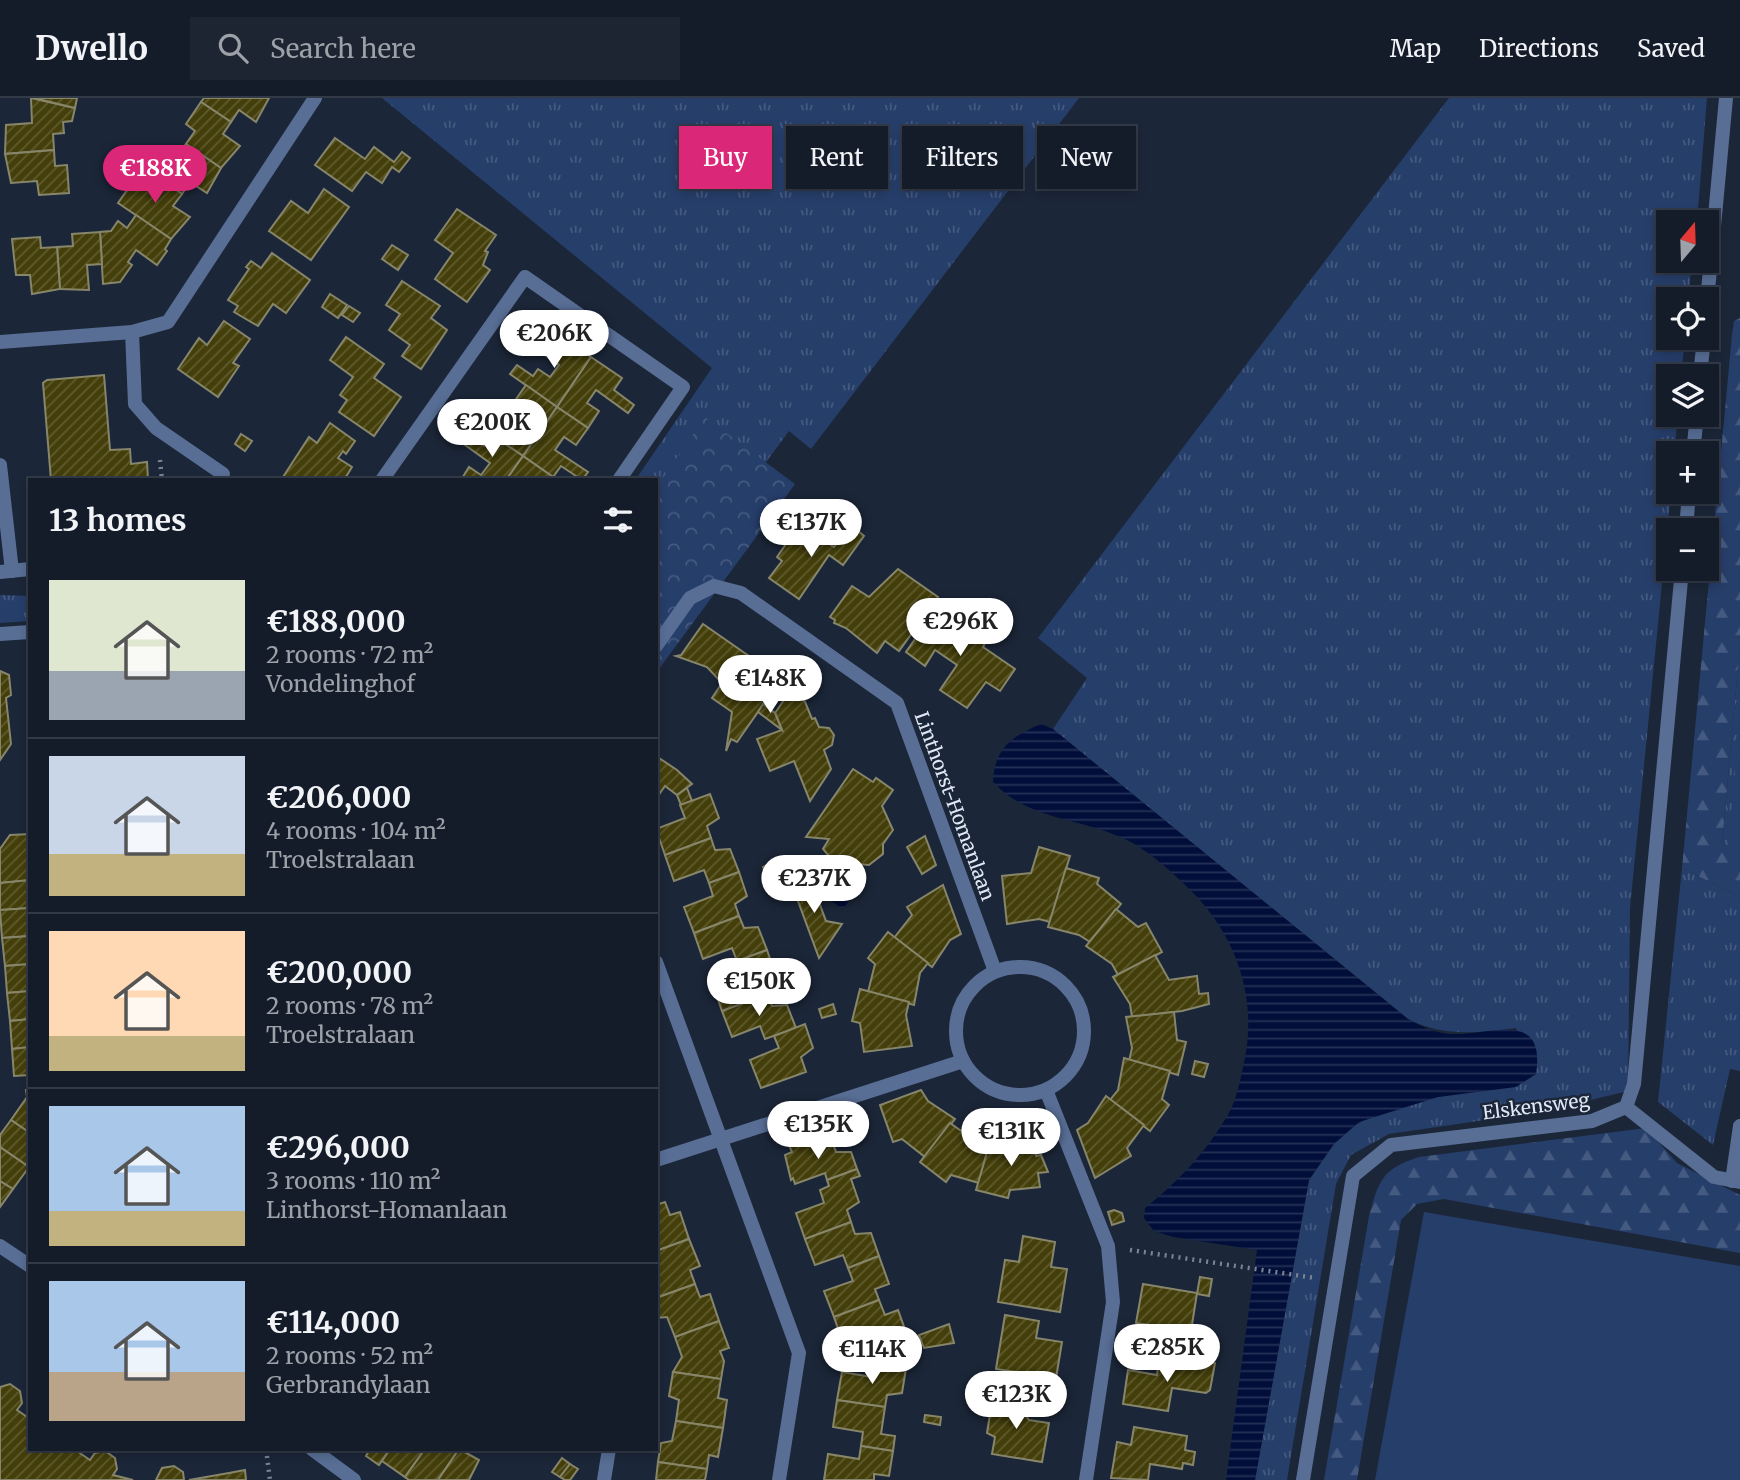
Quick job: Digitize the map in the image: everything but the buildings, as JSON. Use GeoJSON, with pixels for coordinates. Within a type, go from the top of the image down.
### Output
{"type":"FeatureCollection","features":[{"type":"Feature","properties":{"kind":"street"},"geometry":{"type":"LineString","coordinates":[[0,342],[132,332],[168,322],[314,98]]}},
{"type":"Feature","properties":{"kind":"street"},"geometry":{"type":"LineString","coordinates":[[1708,287],[1726,98]]}},
{"type":"Feature","properties":{"kind":"street"},"geometry":{"type":"LineString","coordinates":[[383,478],[525,276],[683,387],[619,478]]}},
{"type":"Feature","properties":{"kind":"street"},"geometry":{"type":"LineString","coordinates":[[132,332],[135,404],[156,428],[223,474]]}},
{"type":"Feature","properties":{"kind":"street"},"geometry":{"type":"LineString","coordinates":[[0,465],[6,571],[28,569]]}},
{"type":"Feature","properties":{"kind":"street"},"geometry":{"type":"LineString","coordinates":[[1681,581],[1634,1084],[1626,1107],[1714,1177],[1736,1182],[1740,1126]]}},
{"type":"Feature","properties":{"kind":"street","name":"Linthorst-Homanlaan"},"geometry":{"type":"LineString","coordinates":[[658,643],[690,598],[714,586],[741,593],[897,702],[995,971]]}},
{"type":"Feature","properties":{"kind":"street"},"geometry":{"type":"LineString","coordinates":[[0,634],[28,632]]}},
{"type":"Feature","properties":{"kind":"street"},"geometry":{"type":"LineString","coordinates":[[658,967],[799,1353],[779,1480]]}},
{"type":"Feature","properties":{"kind":"street"},"geometry":{"type":"LineString","coordinates":[[1014,967],[1034,968],[1053,975],[1069,989],[1079,1005],[1084,1025],[1083,1045],[1076,1063],[1063,1079],[1046,1090],[1011,1094],[993,1090],[979,1080],[964,1061],[956,1035],[961,1004],[975,985],[995,971],[1014,967]]}},
{"type":"Feature","properties":{"kind":"street"},"geometry":{"type":"LineString","coordinates":[[658,1159],[964,1061]]}},
{"type":"Feature","properties":{"kind":"street"},"geometry":{"type":"LineString","coordinates":[[1046,1090],[1108,1247],[1113,1302],[1086,1480]]}},
{"type":"Feature","properties":{"kind":"street","name":"Elskensweg"},"geometry":{"type":"LineString","coordinates":[[1303,1480],[1353,1176],[1391,1145],[1592,1121],[1626,1107]]}},
{"type":"Feature","properties":{"kind":"street"},"geometry":{"type":"LineString","coordinates":[[0,1246],[28,1265]]}},
{"type":"Feature","properties":{"kind":"street"},"geometry":{"type":"LineString","coordinates":[[315,1451],[354,1480]]}},
{"type":"Feature","properties":{"kind":"street"},"geometry":{"type":"LineString","coordinates":[[604,1480],[609,1451]]}},
{"type":"Feature","properties":{"kind":"path"},"geometry":{"type":"LineString","coordinates":[[1108,1247],[1307,1278]]}},
{"type":"Feature","properties":{"kind":"path"},"geometry":{"type":"LineString","coordinates":[[266,1451],[270,1480]]}},
{"type":"Feature","properties":{"kind":"green space"},"geometry":{"type":"Polygon","coordinates":[[[382,98],[1079,98],[1058,126],[1037,126],[1037,153],[1023,171],[1023,126],[902,126],[902,189],[1010,189],[811,449],[789,431],[658,608],[658,478],[637,478],[712,368],[382,98]]]}},
{"type":"Feature","properties":{"kind":"green space"},"geometry":{"type":"Polygon","coordinates":[[[1449,98],[1707,98],[1698,210],[1656,210],[1656,273],[1691,273],[1689,287],[1656,287],[1656,350],[1684,350],[1682,364],[1656,364],[1656,427],[1677,427],[1675,441],[1656,441],[1656,504],[1670,504],[1668,518],[1656,518],[1656,581],[1662,581],[1630,908],[1628,1091],[1540,1112],[1389,1134],[1351,1155],[1336,1184],[1287,1480],[1255,1480],[1309,1180],[1333,1145],[1345,1133],[1375,1115],[1426,1099],[1509,1086],[1536,1074],[1516,1028],[1474,1032],[1448,1031],[1434,1029],[1408,1019],[1053,729],[1087,678],[1038,638],[1449,98]]]}},
{"type":"Feature","properties":{"kind":"green space"},"geometry":{"type":"Polygon","coordinates":[[[1740,318],[1740,645],[1722,844],[1740,850],[1740,897],[1682,868],[1709,581],[1719,581],[1719,518],[1715,518],[1716,504],[1719,504],[1719,474],[1734,321],[1740,318]]]}},
{"type":"Feature","properties":{"kind":"green space"},"geometry":{"type":"Polygon","coordinates":[[[705,417],[795,484],[658,670],[658,485],[705,417]]]}},
{"type":"Feature","properties":{"kind":"green space"},"geometry":{"type":"Polygon","coordinates":[[[0,595],[28,596],[28,621],[0,623],[0,595]]]}},
{"type":"Feature","properties":{"kind":"green space"},"geometry":{"type":"Polygon","coordinates":[[[1740,645],[1740,850],[1722,844],[1740,645]]]}},
{"type":"Feature","properties":{"kind":"green space"},"geometry":{"type":"Polygon","coordinates":[[[1740,721],[1740,854],[1727,853],[1740,721]]]}},
{"type":"Feature","properties":{"kind":"green space"},"geometry":{"type":"Polygon","coordinates":[[[1682,868],[1740,897],[1740,1071],[1730,1069],[1713,1145],[1658,1102],[1682,868]]]}},
{"type":"Feature","properties":{"kind":"green space"},"geometry":{"type":"Polygon","coordinates":[[[1646,1128],[1677,1163],[1740,1195],[1740,1253],[1444,1199],[1417,1204],[1401,1220],[1357,1480],[1324,1480],[1369,1216],[1379,1185],[1390,1171],[1419,1157],[1646,1128]]]}},
{"type":"Feature","properties":{"kind":"green space"},"geometry":{"type":"Polygon","coordinates":[[[1424,1212],[1740,1266],[1740,1480],[1375,1480],[1424,1212]]]}},
{"type":"Feature","properties":{"kind":"shaded area"},"geometry":{"type":"Polygon","coordinates":[[[1041,724],[1053,729],[1408,1019],[1428,1029],[1450,1034],[1497,1030],[1524,1033],[1532,1040],[1537,1053],[1536,1074],[1516,1087],[1438,1097],[1359,1122],[1334,1144],[1309,1180],[1255,1480],[1226,1480],[1257,1250],[1173,1237],[1154,1231],[1144,1218],[1145,1208],[1181,1176],[1202,1152],[1221,1127],[1234,1102],[1241,1079],[1248,1015],[1239,966],[1229,943],[1201,901],[1149,854],[1110,833],[1022,804],[993,782],[1001,752],[1021,733],[1041,724]]]}},
{"type":"Feature","properties":{"kind":"shaded area"},"geometry":{"type":"Polygon","coordinates":[[[849,866],[866,877],[843,909],[827,898],[849,866]]]}}]}
